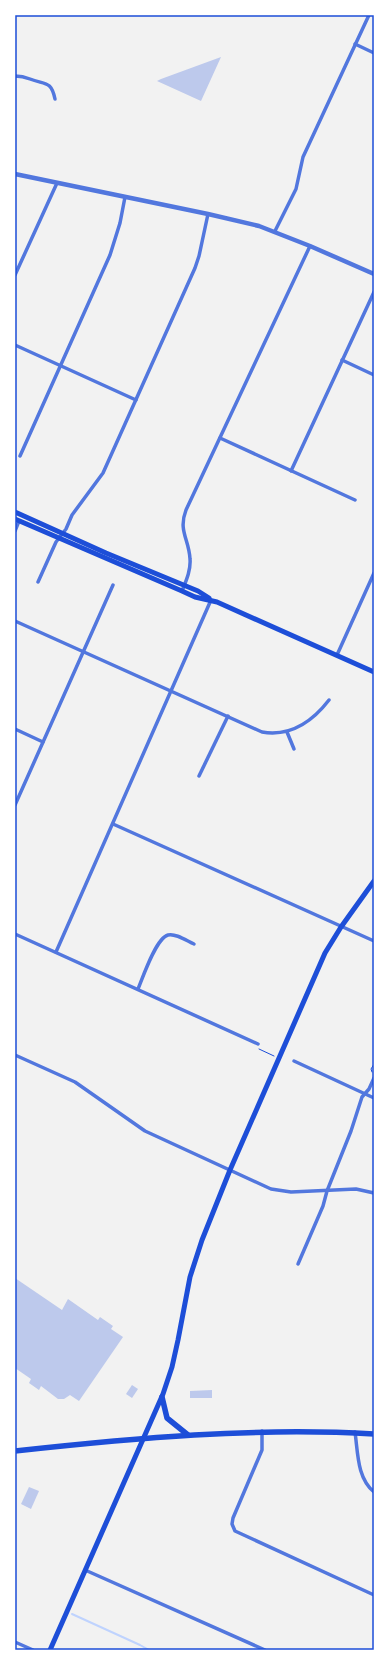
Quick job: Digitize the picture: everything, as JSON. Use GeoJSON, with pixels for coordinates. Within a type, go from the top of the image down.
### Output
{"type":"FeatureCollection","features":[{"type":"Feature","properties":{"kind":"main road"},"geometry":{"type":"LineString","coordinates":[[15,512],[198,591],[211,600],[374,672]]}},
{"type":"Feature","properties":{"kind":"main road"},"geometry":{"type":"LineString","coordinates":[[17,520],[196,597],[211,600]]}},
{"type":"Feature","properties":{"kind":"main road"},"geometry":{"type":"LineString","coordinates":[[50,1650],[162,1397],[172,1367],[185,1298],[195,1260],[230,1170],[321,962],[341,926],[374,881]]}},
{"type":"Feature","properties":{"kind":"main road"},"geometry":{"type":"LineString","coordinates":[[162,1397],[167,1418],[188,1435]]}},
{"type":"Feature","properties":{"kind":"main road"},"geometry":{"type":"LineString","coordinates":[[15,1451],[188,1435],[262,1432],[355,1432],[374,1434]]}},
{"type":"Feature","properties":{"kind":"street"},"geometry":{"type":"LineString","coordinates":[[275,231],[296,188],[303,157],[369,15]]}},
{"type":"Feature","properties":{"kind":"street"},"geometry":{"type":"LineString","coordinates":[[355,44],[374,53]]}},
{"type":"Feature","properties":{"kind":"street"},"geometry":{"type":"LineString","coordinates":[[15,76],[45,82],[52,89],[55,100]]}},
{"type":"Feature","properties":{"kind":"street"},"geometry":{"type":"LineString","coordinates":[[15,174],[208,214],[275,231],[374,274]]}},
{"type":"Feature","properties":{"kind":"street"},"geometry":{"type":"LineString","coordinates":[[15,275],[57,183]]}},
{"type":"Feature","properties":{"kind":"street"},"geometry":{"type":"LineString","coordinates":[[20,456],[110,255],[120,223],[125,197]]}},
{"type":"Feature","properties":{"kind":"street"},"geometry":{"type":"LineString","coordinates":[[38,582],[72,515],[103,473],[195,268],[208,214]]}},
{"type":"Feature","properties":{"kind":"street"},"geometry":{"type":"LineString","coordinates":[[182,591],[188,576],[190,551],[182,526],[182,520],[310,246]]}},
{"type":"Feature","properties":{"kind":"street"},"geometry":{"type":"LineString","coordinates":[[291,471],[374,292]]}},
{"type":"Feature","properties":{"kind":"street"},"geometry":{"type":"LineString","coordinates":[[15,345],[136,400]]}},
{"type":"Feature","properties":{"kind":"street"},"geometry":{"type":"LineString","coordinates":[[342,360],[374,375]]}},
{"type":"Feature","properties":{"kind":"street"},"geometry":{"type":"LineString","coordinates":[[220,438],[355,500]]}},
{"type":"Feature","properties":{"kind":"street"},"geometry":{"type":"LineString","coordinates":[[15,531],[17,520]]}},
{"type":"Feature","properties":{"kind":"street"},"geometry":{"type":"LineString","coordinates":[[337,655],[374,573]]}},
{"type":"Feature","properties":{"kind":"street"},"geometry":{"type":"LineString","coordinates":[[15,805],[113,585]]}},
{"type":"Feature","properties":{"kind":"street"},"geometry":{"type":"LineString","coordinates":[[56,952],[211,600]]}},
{"type":"Feature","properties":{"kind":"street"},"geometry":{"type":"LineString","coordinates":[[15,621],[83,650],[262,732],[287,732],[315,717],[329,700]]}},
{"type":"Feature","properties":{"kind":"street"},"geometry":{"type":"LineString","coordinates":[[199,776],[228,716]]}},
{"type":"Feature","properties":{"kind":"street"},"geometry":{"type":"LineString","coordinates":[[15,729],[43,742]]}},
{"type":"Feature","properties":{"kind":"street"},"geometry":{"type":"LineString","coordinates":[[287,732],[294,749]]}},
{"type":"Feature","properties":{"kind":"street"},"geometry":{"type":"LineString","coordinates":[[113,824],[374,941]]}},
{"type":"Feature","properties":{"kind":"street"},"geometry":{"type":"LineString","coordinates":[[15,934],[258,1044]]}},
{"type":"Feature","properties":{"kind":"street"},"geometry":{"type":"LineString","coordinates":[[138,989],[158,945],[164,937],[169,935],[175,936],[194,944]]}},
{"type":"Feature","properties":{"kind":"street"},"geometry":{"type":"LineString","coordinates":[[15,1055],[75,1082],[145,1131],[271,1189],[281,1191],[309,1192],[356,1189],[374,1193]]}},
{"type":"Feature","properties":{"kind":"street"},"geometry":{"type":"LineString","coordinates":[[294,1061],[374,1098]]}},
{"type":"Feature","properties":{"kind":"street"},"geometry":{"type":"LineString","coordinates":[[298,1264],[323,1206],[327,1191],[352,1127],[357,1108],[374,1078]]}},
{"type":"Feature","properties":{"kind":"street"},"geometry":{"type":"LineString","coordinates":[[262,1432],[262,1450],[233,1518],[233,1527],[235,1531],[374,1595]]}},
{"type":"Feature","properties":{"kind":"street"},"geometry":{"type":"LineString","coordinates":[[355,1432],[360,1470],[366,1484],[374,1492]]}},
{"type":"Feature","properties":{"kind":"street"},"geometry":{"type":"LineString","coordinates":[[85,1570],[265,1650]]}},
{"type":"Feature","properties":{"kind":"street"},"geometry":{"type":"LineString","coordinates":[[15,1642],[33,1650]]}},
{"type":"Feature","properties":{"kind":"path"},"geometry":{"type":"LineString","coordinates":[[265,1052],[274,1056]]}},
{"type":"Feature","properties":{"kind":"path"},"geometry":{"type":"LineString","coordinates":[[374,1064],[371,1069],[374,1074]]}},
{"type":"Feature","properties":{"kind":"building"},"geometry":{"type":"Polygon","coordinates":[[[221,57],[201,101],[157,81],[161,79],[221,57]]]}},
{"type":"Feature","properties":{"kind":"building"},"geometry":{"type":"Polygon","coordinates":[[[15,1278],[62,1310],[68,1299],[98,1320],[100,1317],[113,1326],[111,1329],[123,1337],[79,1401],[70,1395],[64,1399],[58,1399],[41,1386],[39,1390],[29,1383],[31,1379],[15,1368],[15,1278]]]}},
{"type":"Feature","properties":{"kind":"building"},"geometry":{"type":"Polygon","coordinates":[[[132,1385],[138,1389],[132,1398],[126,1394],[132,1385]]]}},
{"type":"Feature","properties":{"kind":"building"},"geometry":{"type":"Polygon","coordinates":[[[212,1390],[212,1398],[190,1398],[190,1391],[212,1390]]]}},
{"type":"Feature","properties":{"kind":"building"},"geometry":{"type":"Polygon","coordinates":[[[29,1487],[39,1491],[31,1509],[21,1504],[29,1487]]]}},
{"type":"Feature","properties":{"kind":"waterway"},"geometry":{"type":"LineString","coordinates":[[72,1614],[149,1650]]}}]}
